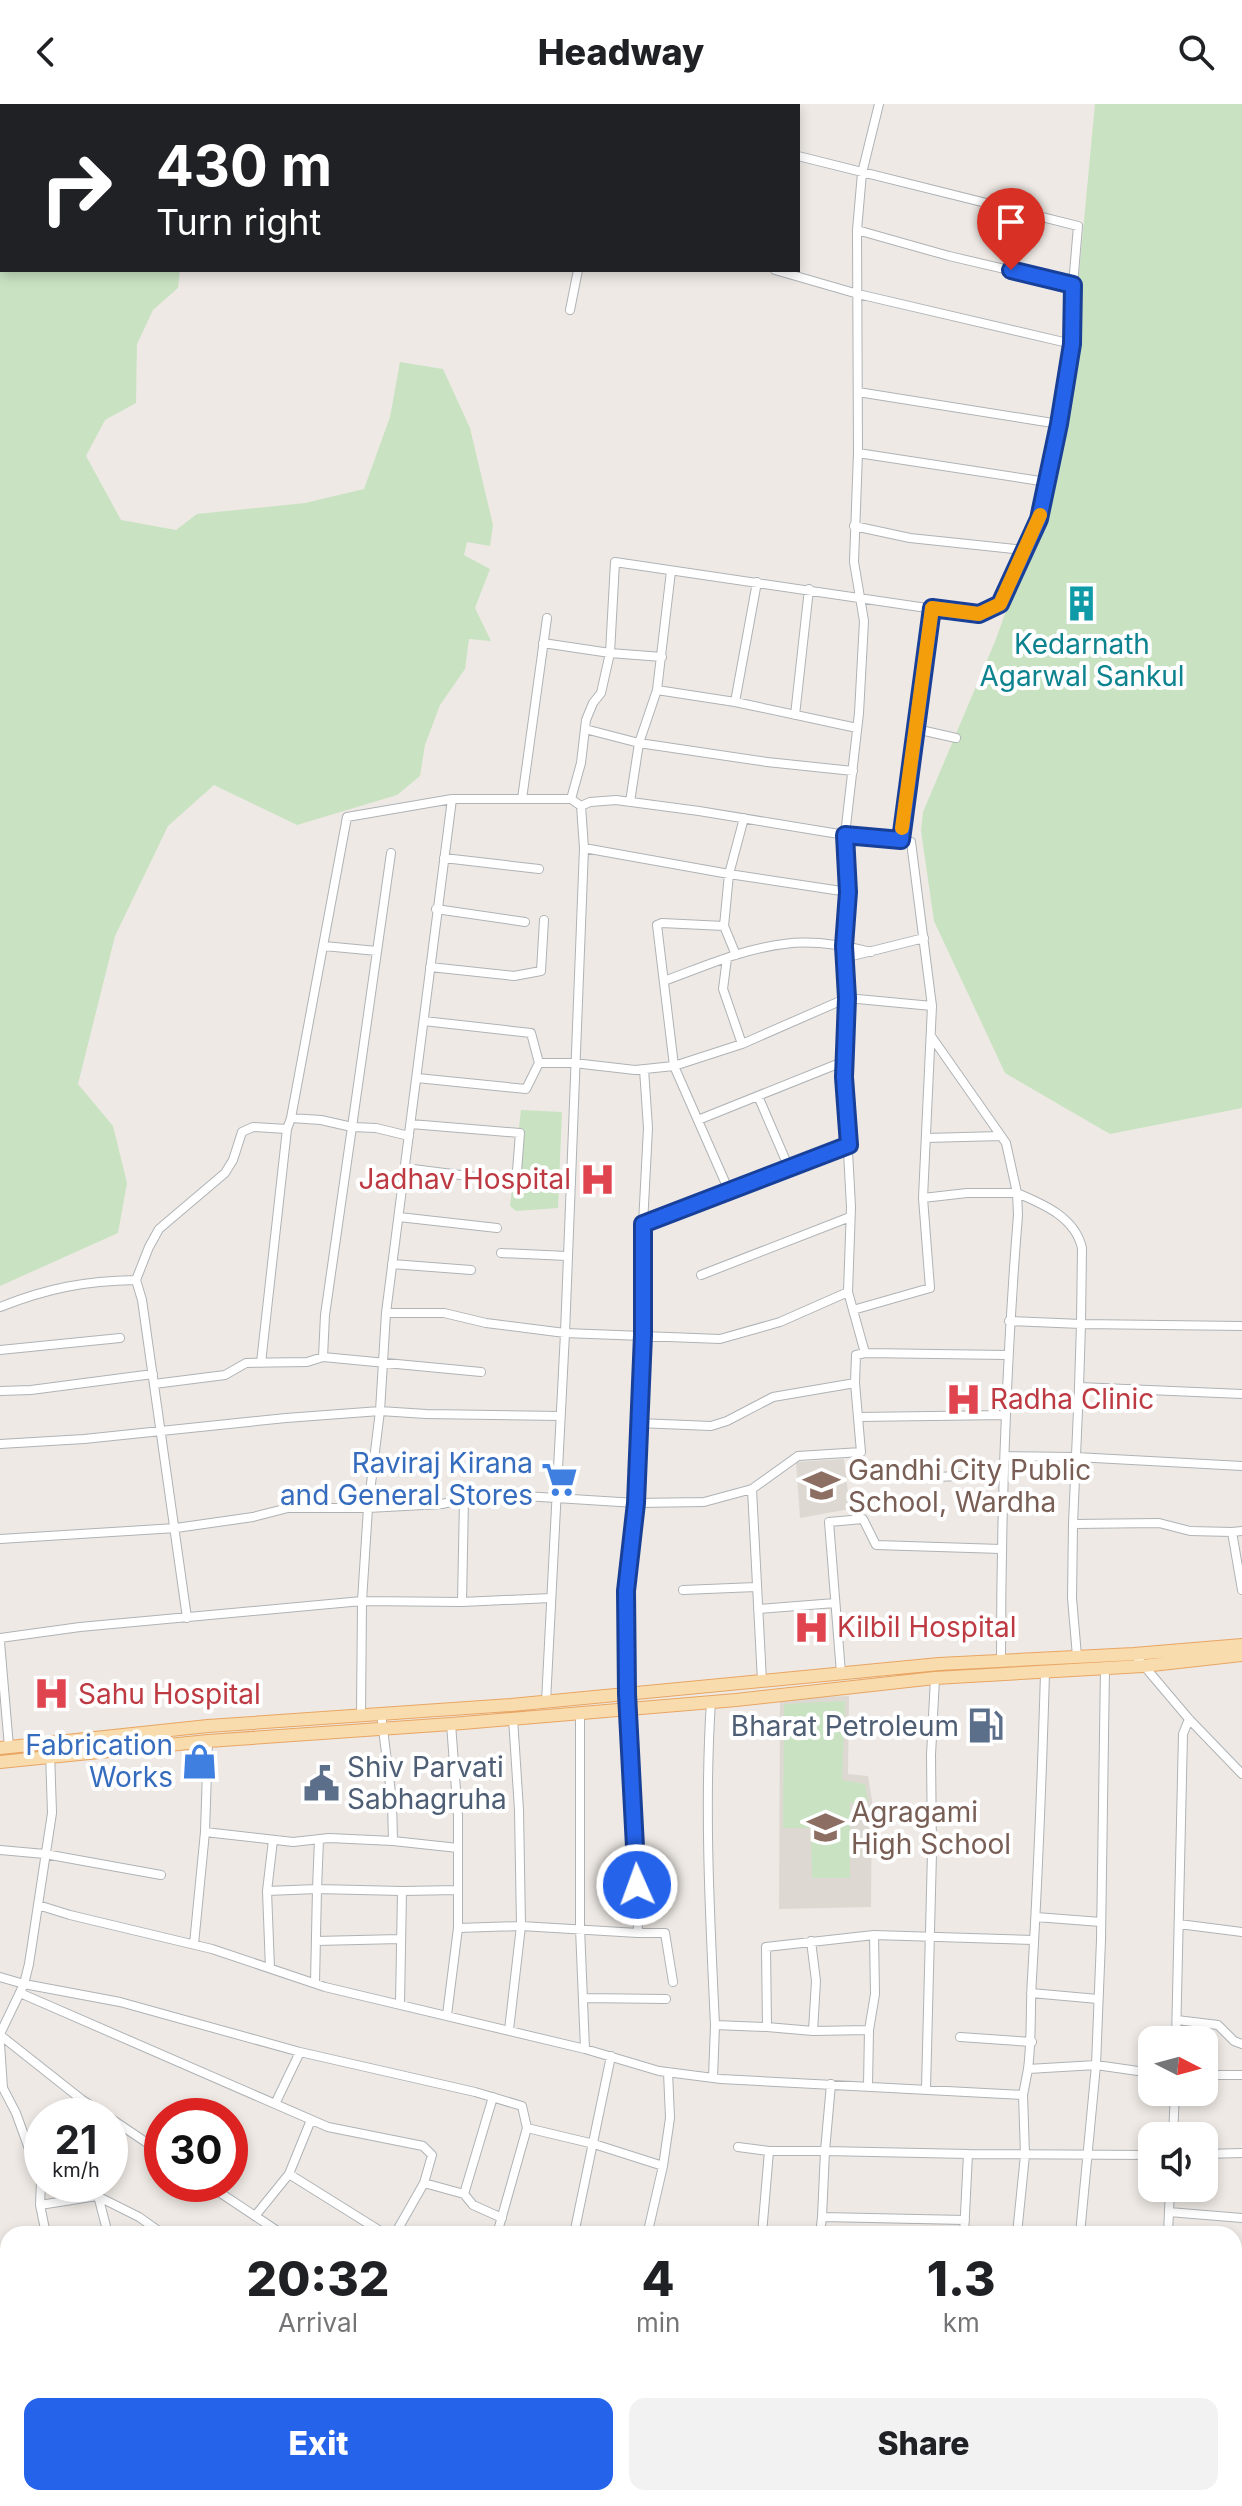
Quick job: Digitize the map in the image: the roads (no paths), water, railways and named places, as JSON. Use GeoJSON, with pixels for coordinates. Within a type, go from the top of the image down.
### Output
{"type":"FeatureCollection","features":[{"type":"Feature","properties":{"kind":"main road"},"geometry":{"type":"LineString","coordinates":[[4,1747],[208,1726],[546,1702],[841,1673],[1242,1645]]}},
{"type":"Feature","properties":{"kind":"main road"},"geometry":{"type":"LineString","coordinates":[[0,1762],[208,1741],[629,1709],[935,1678],[1143,1666],[1242,1655]]}},
{"type":"Feature","properties":{"kind":"street"},"geometry":{"type":"LineString","coordinates":[[865,1353],[848,1292],[850,1217],[844,946],[848,892],[845,835],[857,728],[864,621],[854,562],[858,453],[857,230],[862,173],[879,104]]}},
{"type":"Feature","properties":{"kind":"street"},"geometry":{"type":"LineString","coordinates":[[571,799],[581,763],[585,729],[593,703],[601,693],[610,653],[615,562],[979,614],[1000,604],[1039,519],[1072,344],[1078,226],[800,157]]}},
{"type":"Feature","properties":{"kind":"street"},"geometry":{"type":"LineString","coordinates":[[857,230],[949,256],[1073,285]]}},
{"type":"Feature","properties":{"kind":"street"},"geometry":{"type":"LineString","coordinates":[[570,310],[578,272]]}},
{"type":"Feature","properties":{"kind":"street"},"geometry":{"type":"LineString","coordinates":[[782,272],[858,294],[1072,344]]}},
{"type":"Feature","properties":{"kind":"street"},"geometry":{"type":"LineString","coordinates":[[858,392],[1059,424]]}},
{"type":"Feature","properties":{"kind":"street"},"geometry":{"type":"LineString","coordinates":[[858,453],[1047,482]]}},
{"type":"Feature","properties":{"kind":"street"},"geometry":{"type":"LineString","coordinates":[[854,526],[910,538],[1024,550]]}},
{"type":"Feature","properties":{"kind":"street"},"geometry":{"type":"LineString","coordinates":[[630,802],[639,743],[657,690],[671,571]]}},
{"type":"Feature","properties":{"kind":"street"},"geometry":{"type":"LineString","coordinates":[[735,702],[757,582]]}},
{"type":"Feature","properties":{"kind":"street"},"geometry":{"type":"LineString","coordinates":[[795,715],[809,589]]}},
{"type":"Feature","properties":{"kind":"street"},"geometry":{"type":"LineString","coordinates":[[901,840],[932,608]]}},
{"type":"Feature","properties":{"kind":"street"},"geometry":{"type":"LineString","coordinates":[[522,799],[547,618]]}},
{"type":"Feature","properties":{"kind":"street"},"geometry":{"type":"LineString","coordinates":[[543,643],[662,657]]}},
{"type":"Feature","properties":{"kind":"street"},"geometry":{"type":"LineString","coordinates":[[657,690],[735,702],[857,728]]}},
{"type":"Feature","properties":{"kind":"street"},"geometry":{"type":"LineString","coordinates":[[585,729],[639,743],[853,771]]}},
{"type":"Feature","properties":{"kind":"street"},"geometry":{"type":"LineString","coordinates":[[916,729],[956,738]]}},
{"type":"Feature","properties":{"kind":"street"},"geometry":{"type":"LineString","coordinates":[[361,1715],[362,1601],[386,1313],[452,799]]}},
{"type":"Feature","properties":{"kind":"street"},"geometry":{"type":"LineString","coordinates":[[261,1363],[287,1129],[347,817],[452,799],[571,799],[581,806]]}},
{"type":"Feature","properties":{"kind":"street"},"geometry":{"type":"LineString","coordinates":[[581,806],[590,802],[616,800],[845,835],[908,840],[913,845],[932,1006],[923,1198],[930,1288],[853,1310]]}},
{"type":"Feature","properties":{"kind":"street"},"geometry":{"type":"LineString","coordinates":[[546,1702],[582,944],[584,848],[581,806]]}},
{"type":"Feature","properties":{"kind":"street"},"geometry":{"type":"LineString","coordinates":[[742,1044],[723,989],[731,957],[724,926],[729,874],[744,818]]}},
{"type":"Feature","properties":{"kind":"street"},"geometry":{"type":"LineString","coordinates":[[584,848],[848,892]]}},
{"type":"Feature","properties":{"kind":"street"},"geometry":{"type":"LineString","coordinates":[[323,1357],[325,1315],[391,853]]}},
{"type":"Feature","properties":{"kind":"street"},"geometry":{"type":"LineString","coordinates":[[444,858],[539,869]]}},
{"type":"Feature","properties":{"kind":"street"},"geometry":{"type":"LineString","coordinates":[[436,909],[525,922]]}},
{"type":"Feature","properties":{"kind":"street"},"geometry":{"type":"LineString","coordinates":[[430,967],[514,976],[541,971],[544,920]]}},
{"type":"Feature","properties":{"kind":"street"},"geometry":{"type":"LineString","coordinates":[[724,926],[659,924],[656,927],[674,1066],[729,1191]]}},
{"type":"Feature","properties":{"kind":"street"},"geometry":{"type":"LineString","coordinates":[[844,958],[924,938]]}},
{"type":"Feature","properties":{"kind":"street"},"geometry":{"type":"LineString","coordinates":[[664,981],[731,957],[783,944],[844,946],[871,952]]}},
{"type":"Feature","properties":{"kind":"street"},"geometry":{"type":"LineString","coordinates":[[324,946],[377,951]]}},
{"type":"Feature","properties":{"kind":"street"},"geometry":{"type":"LineString","coordinates":[[539,1063],[644,1069],[674,1066],[742,1044],[847,998],[932,1006]]}},
{"type":"Feature","properties":{"kind":"street"},"geometry":{"type":"LineString","coordinates":[[417,1078],[526,1089],[539,1063],[531,1033],[424,1021]]}},
{"type":"Feature","properties":{"kind":"street"},"geometry":{"type":"LineString","coordinates":[[930,1035],[1001,1136],[1009,1151],[1017,1193],[1007,1355],[1001,1660]]}},
{"type":"Feature","properties":{"kind":"street"},"geometry":{"type":"LineString","coordinates":[[698,1120],[845,1061]]}},
{"type":"Feature","properties":{"kind":"street"},"geometry":{"type":"LineString","coordinates":[[638,1933],[635,1803],[627,1694],[626,1591],[636,1503],[643,1335],[643,1224],[648,1128],[644,1069]]}},
{"type":"Feature","properties":{"kind":"street"},"geometry":{"type":"LineString","coordinates":[[758,1096],[789,1168]]}},
{"type":"Feature","properties":{"kind":"street"},"geometry":{"type":"LineString","coordinates":[[291,1118],[376,1128],[409,1136]]}},
{"type":"Feature","properties":{"kind":"street"},"geometry":{"type":"LineString","coordinates":[[405,1168],[508,1181],[517,1171],[520,1133],[411,1124]]}},
{"type":"Feature","properties":{"kind":"street"},"geometry":{"type":"LineString","coordinates":[[187,1618],[142,1300],[136,1280],[154,1236],[225,1173],[233,1160],[242,1132],[253,1127],[287,1129]]}},
{"type":"Feature","properties":{"kind":"street"},"geometry":{"type":"LineString","coordinates":[[926,1138],[1001,1136]]}},
{"type":"Feature","properties":{"kind":"street"},"geometry":{"type":"LineString","coordinates":[[643,1224],[849,1145]]}},
{"type":"Feature","properties":{"kind":"street"},"geometry":{"type":"LineString","coordinates":[[923,1198],[967,1193],[1017,1193],[1054,1211],[1080,1238],[1081,1324],[1072,1598],[1077,1656]]}},
{"type":"Feature","properties":{"kind":"street"},"geometry":{"type":"LineString","coordinates":[[399,1217],[497,1228]]}},
{"type":"Feature","properties":{"kind":"street"},"geometry":{"type":"LineString","coordinates":[[701,1275],[850,1217]]}},
{"type":"Feature","properties":{"kind":"street"},"geometry":{"type":"LineString","coordinates":[[501,1253],[567,1256]]}},
{"type":"Feature","properties":{"kind":"street"},"geometry":{"type":"LineString","coordinates":[[392,1264],[471,1270]]}},
{"type":"Feature","properties":{"kind":"street"},"geometry":{"type":"LineString","coordinates":[[0,1307],[35,1293],[95,1280],[136,1280]]}},
{"type":"Feature","properties":{"kind":"street"},"geometry":{"type":"LineString","coordinates":[[386,1313],[444,1313],[486,1323],[565,1333],[720,1339],[780,1322],[848,1292]]}},
{"type":"Feature","properties":{"kind":"street"},"geometry":{"type":"LineString","coordinates":[[1009,1321],[1242,1326]]}},
{"type":"Feature","properties":{"kind":"street"},"geometry":{"type":"LineString","coordinates":[[0,1350],[120,1338]]}},
{"type":"Feature","properties":{"kind":"street"},"geometry":{"type":"LineString","coordinates":[[0,1539],[176,1528],[253,1517],[288,1508],[442,1504],[508,1495],[636,1503],[704,1502],[752,1489],[798,1456],[861,1452],[855,1383],[856,1355],[1007,1355]]}},
{"type":"Feature","properties":{"kind":"street"},"geometry":{"type":"LineString","coordinates":[[154,1384],[225,1375],[246,1363],[307,1362],[323,1357],[481,1372]]}},
{"type":"Feature","properties":{"kind":"street"},"geometry":{"type":"LineString","coordinates":[[0,1391],[31,1390],[153,1374]]}},
{"type":"Feature","properties":{"kind":"street"},"geometry":{"type":"LineString","coordinates":[[638,1423],[711,1426],[773,1397],[855,1383]]}},
{"type":"Feature","properties":{"kind":"street"},"geometry":{"type":"LineString","coordinates":[[1079,1387],[1242,1394]]}},
{"type":"Feature","properties":{"kind":"street"},"geometry":{"type":"LineString","coordinates":[[0,1444],[380,1411],[560,1416]]}},
{"type":"Feature","properties":{"kind":"street"},"geometry":{"type":"LineString","coordinates":[[858,1417],[1006,1415]]}},
{"type":"Feature","properties":{"kind":"street"},"geometry":{"type":"LineString","coordinates":[[1005,1456],[1242,1466]]}},
{"type":"Feature","properties":{"kind":"street"},"geometry":{"type":"LineString","coordinates":[[936,1477],[1004,1474]]}},
{"type":"Feature","properties":{"kind":"street"},"geometry":{"type":"LineString","coordinates":[[752,1489],[762,1681]]}},
{"type":"Feature","properties":{"kind":"street"},"geometry":{"type":"LineString","coordinates":[[462,1602],[464,1499]]}},
{"type":"Feature","properties":{"kind":"street"},"geometry":{"type":"LineString","coordinates":[[841,1673],[829,1522],[863,1519],[876,1545],[1001,1549]]}},
{"type":"Feature","properties":{"kind":"street"},"geometry":{"type":"LineString","coordinates":[[1073,1524],[1159,1523],[1190,1531],[1237,1532],[1242,1590]]}},
{"type":"Feature","properties":{"kind":"street"},"geometry":{"type":"LineString","coordinates":[[683,1590],[756,1587]]}},
{"type":"Feature","properties":{"kind":"street"},"geometry":{"type":"LineString","coordinates":[[4,1747],[0,1640],[80,1627],[362,1601],[462,1602],[551,1598]]}},
{"type":"Feature","properties":{"kind":"street"},"geometry":{"type":"LineString","coordinates":[[758,1609],[835,1603]]}},
{"type":"Feature","properties":{"kind":"street"},"geometry":{"type":"LineString","coordinates":[[1134,1654],[1189,1719],[1242,1774]]}},
{"type":"Feature","properties":{"kind":"street"},"geometry":{"type":"LineString","coordinates":[[1081,2226],[1096,2065],[1105,1668]]}},
{"type":"Feature","properties":{"kind":"street"},"geometry":{"type":"LineString","coordinates":[[1018,2226],[1025,2155],[1023,2095],[1032,2042],[1031,1993],[1045,1673]]}},
{"type":"Feature","properties":{"kind":"street"},"geometry":{"type":"LineString","coordinates":[[926,2089],[935,1678]]}},
{"type":"Feature","properties":{"kind":"street"},"geometry":{"type":"LineString","coordinates":[[711,1701],[708,1755],[715,2025],[713,2078]]}},
{"type":"Feature","properties":{"kind":"street"},"geometry":{"type":"LineString","coordinates":[[580,1712],[580,1928],[585,2049]]}},
{"type":"Feature","properties":{"kind":"street"},"geometry":{"type":"LineString","coordinates":[[381,1713],[392,1801],[393,1841]]}},
{"type":"Feature","properties":{"kind":"street"},"geometry":{"type":"LineString","coordinates":[[509,2030],[521,1926],[519,1810],[513,1718]]}},
{"type":"Feature","properties":{"kind":"street"},"geometry":{"type":"LineString","coordinates":[[1177,2026],[1183,1734],[1189,1719]]}},
{"type":"Feature","properties":{"kind":"street"},"geometry":{"type":"LineString","coordinates":[[447,2015],[458,1928],[458,1816],[451,1724]]}},
{"type":"Feature","properties":{"kind":"street"},"geometry":{"type":"LineString","coordinates":[[194,1944],[205,1832],[208,1741]]}},
{"type":"Feature","properties":{"kind":"street"},"geometry":{"type":"LineString","coordinates":[[50,1744],[52,1813],[29,1964],[22,1988],[0,2034],[80,2098]]}},
{"type":"Feature","properties":{"kind":"street"},"geometry":{"type":"LineString","coordinates":[[205,1832],[293,1842],[320,1839],[393,1841],[458,1848]]}},
{"type":"Feature","properties":{"kind":"street"},"geometry":{"type":"LineString","coordinates":[[315,1983],[320,1839]]}},
{"type":"Feature","properties":{"kind":"street"},"geometry":{"type":"LineString","coordinates":[[270,1968],[267,1891],[273,1840]]}},
{"type":"Feature","properties":{"kind":"street"},"geometry":{"type":"LineString","coordinates":[[0,1850],[45,1854],[161,1875]]}},
{"type":"Feature","properties":{"kind":"street"},"geometry":{"type":"LineString","coordinates":[[267,1891],[458,1890]]}},
{"type":"Feature","properties":{"kind":"street"},"geometry":{"type":"LineString","coordinates":[[400,2004],[402,1891]]}},
{"type":"Feature","properties":{"kind":"street"},"geometry":{"type":"LineString","coordinates":[[38,1905],[194,1944],[315,1983],[668,2072],[713,2078],[1023,2095]]}},
{"type":"Feature","properties":{"kind":"street"},"geometry":{"type":"LineString","coordinates":[[1036,1917],[1101,1922]]}},
{"type":"Feature","properties":{"kind":"street"},"geometry":{"type":"LineString","coordinates":[[1179,1924],[1242,1932]]}},
{"type":"Feature","properties":{"kind":"street"},"geometry":{"type":"LineString","coordinates":[[458,1928],[521,1926],[665,1933],[673,1982]]}},
{"type":"Feature","properties":{"kind":"street"},"geometry":{"type":"LineString","coordinates":[[767,2027],[766,1947],[874,1935],[1034,1940]]}},
{"type":"Feature","properties":{"kind":"street"},"geometry":{"type":"LineString","coordinates":[[868,2086],[869,2030],[875,1994],[874,1935]]}},
{"type":"Feature","properties":{"kind":"street"},"geometry":{"type":"LineString","coordinates":[[316,1941],[400,1939]]}},
{"type":"Feature","properties":{"kind":"street"},"geometry":{"type":"LineString","coordinates":[[811,1941],[816,1981],[813,2031]]}},
{"type":"Feature","properties":{"kind":"street"},"geometry":{"type":"LineString","coordinates":[[0,1977],[60,2010],[328,2127],[423,2146],[432,2155],[424,2183],[400,2226]]}},
{"type":"Feature","properties":{"kind":"street"},"geometry":{"type":"LineString","coordinates":[[22,1988],[50,1989],[120,2002],[300,2052],[522,2106],[527,2128],[500,2226]]}},
{"type":"Feature","properties":{"kind":"street"},"geometry":{"type":"LineString","coordinates":[[50,1989],[60,2010]]}},
{"type":"Feature","properties":{"kind":"street"},"geometry":{"type":"LineString","coordinates":[[583,1998],[596,1990]]}},
{"type":"Feature","properties":{"kind":"street"},"geometry":{"type":"LineString","coordinates":[[1031,1993],[1098,1999]]}},
{"type":"Feature","properties":{"kind":"street"},"geometry":{"type":"LineString","coordinates":[[583,1998],[666,1999]]}},
{"type":"Feature","properties":{"kind":"street"},"geometry":{"type":"LineString","coordinates":[[1177,2020],[1218,2025],[1234,2041],[1242,2044]]}},
{"type":"Feature","properties":{"kind":"street"},"geometry":{"type":"LineString","coordinates":[[715,2025],[813,2031],[869,2030]]}},
{"type":"Feature","properties":{"kind":"street"},"geometry":{"type":"LineString","coordinates":[[960,2037],[1032,2042]]}},
{"type":"Feature","properties":{"kind":"street"},"geometry":{"type":"LineString","coordinates":[[0,2044],[3,2088],[16,2113],[41,2182],[40,2205],[44,2226]]}},
{"type":"Feature","properties":{"kind":"street"},"geometry":{"type":"LineString","coordinates":[[275,2104],[300,2052]]}},
{"type":"Feature","properties":{"kind":"street"},"geometry":{"type":"LineString","coordinates":[[576,2226],[611,2056]]}},
{"type":"Feature","properties":{"kind":"street"},"geometry":{"type":"LineString","coordinates":[[1028,2069],[1096,2065],[1138,2071]]}},
{"type":"Feature","properties":{"kind":"street"},"geometry":{"type":"LineString","coordinates":[[651,2226],[670,2118],[668,2072]]}},
{"type":"Feature","properties":{"kind":"street"},"geometry":{"type":"LineString","coordinates":[[1218,2075],[1242,2075]]}},
{"type":"Feature","properties":{"kind":"street"},"geometry":{"type":"LineString","coordinates":[[821,2226],[831,2084]]}},
{"type":"Feature","properties":{"kind":"street"},"geometry":{"type":"LineString","coordinates":[[464,2194],[493,2097]]}},
{"type":"Feature","properties":{"kind":"street"},"geometry":{"type":"LineString","coordinates":[[255,2216],[289,2174],[311,2120]]}},
{"type":"Feature","properties":{"kind":"street"},"geometry":{"type":"LineString","coordinates":[[527,2128],[594,2144],[663,2166]]}},
{"type":"Feature","properties":{"kind":"street"},"geometry":{"type":"LineString","coordinates":[[738,2147],[769,2151],[1138,2155]]}},
{"type":"Feature","properties":{"kind":"street"},"geometry":{"type":"LineString","coordinates":[[763,2226],[769,2151]]}},
{"type":"Feature","properties":{"kind":"street"},"geometry":{"type":"LineString","coordinates":[[1218,2154],[1242,2153]]}},
{"type":"Feature","properties":{"kind":"street"},"geometry":{"type":"LineString","coordinates":[[965,2226],[968,2154]]}},
{"type":"Feature","properties":{"kind":"street"},"geometry":{"type":"LineString","coordinates":[[289,2174],[372,2226]]}},
{"type":"Feature","properties":{"kind":"street"},"geometry":{"type":"LineString","coordinates":[[424,2183],[464,2194],[473,2205],[502,2218]]}},
{"type":"Feature","properties":{"kind":"street"},"geometry":{"type":"LineString","coordinates":[[40,2205],[59,2202]]}},
{"type":"Feature","properties":{"kind":"street"},"geometry":{"type":"LineString","coordinates":[[99,2202],[106,2226]]}},
{"type":"Feature","properties":{"kind":"street"},"geometry":{"type":"LineString","coordinates":[[109,2202],[152,2226]]}},
{"type":"Feature","properties":{"kind":"street"},"geometry":{"type":"LineString","coordinates":[[234,2202],[270,2226]]}},
{"type":"Feature","properties":{"kind":"street"},"geometry":{"type":"LineString","coordinates":[[1168,2226],[1169,2202]]}},
{"type":"Feature","properties":{"kind":"street"},"geometry":{"type":"LineString","coordinates":[[1169,2212],[1242,2218]]}},
{"type":"Feature","properties":{"kind":"street"},"geometry":{"type":"LineString","coordinates":[[822,2217],[965,2220]]}},
{"type":"Feature","properties":{"kind":"place","name":"Kedarnath Agarwal Sankul"},"geometry":{"type":"Point","coordinates":[1082,604]}},
{"type":"Feature","properties":{"kind":"place","name":"Jadhav Hospital"},"geometry":{"type":"Point","coordinates":[597,1179]}},
{"type":"Feature","properties":{"kind":"place","name":"Radha Clinic"},"geometry":{"type":"Point","coordinates":[964,1399]}},
{"type":"Feature","properties":{"kind":"place","name":"Raviraj Kirana and General Stores"},"geometry":{"type":"Point","coordinates":[559,1479]}},
{"type":"Feature","properties":{"kind":"place","name":"Gandhi City Public School, Wardha"},"geometry":{"type":"Point","coordinates":[822,1486]}},
{"type":"Feature","properties":{"kind":"place","name":"Kilbil Hospital"},"geometry":{"type":"Point","coordinates":[811,1627]}},
{"type":"Feature","properties":{"kind":"place","name":"Sahu Hospital"},"geometry":{"type":"Point","coordinates":[52,1694]}},
{"type":"Feature","properties":{"kind":"place","name":"Bharat Petroleum"},"geometry":{"type":"Point","coordinates":[985,1726]}},
{"type":"Feature","properties":{"kind":"place","name":"Fabrication Works"},"geometry":{"type":"Point","coordinates":[199,1761]}},
{"type":"Feature","properties":{"kind":"place","name":"Shiv Parvati Sabhagruha"},"geometry":{"type":"Point","coordinates":[321,1783]}},
{"type":"Feature","properties":{"kind":"place","name":"Agragami High School"},"geometry":{"type":"Point","coordinates":[825,1828]}}]}
